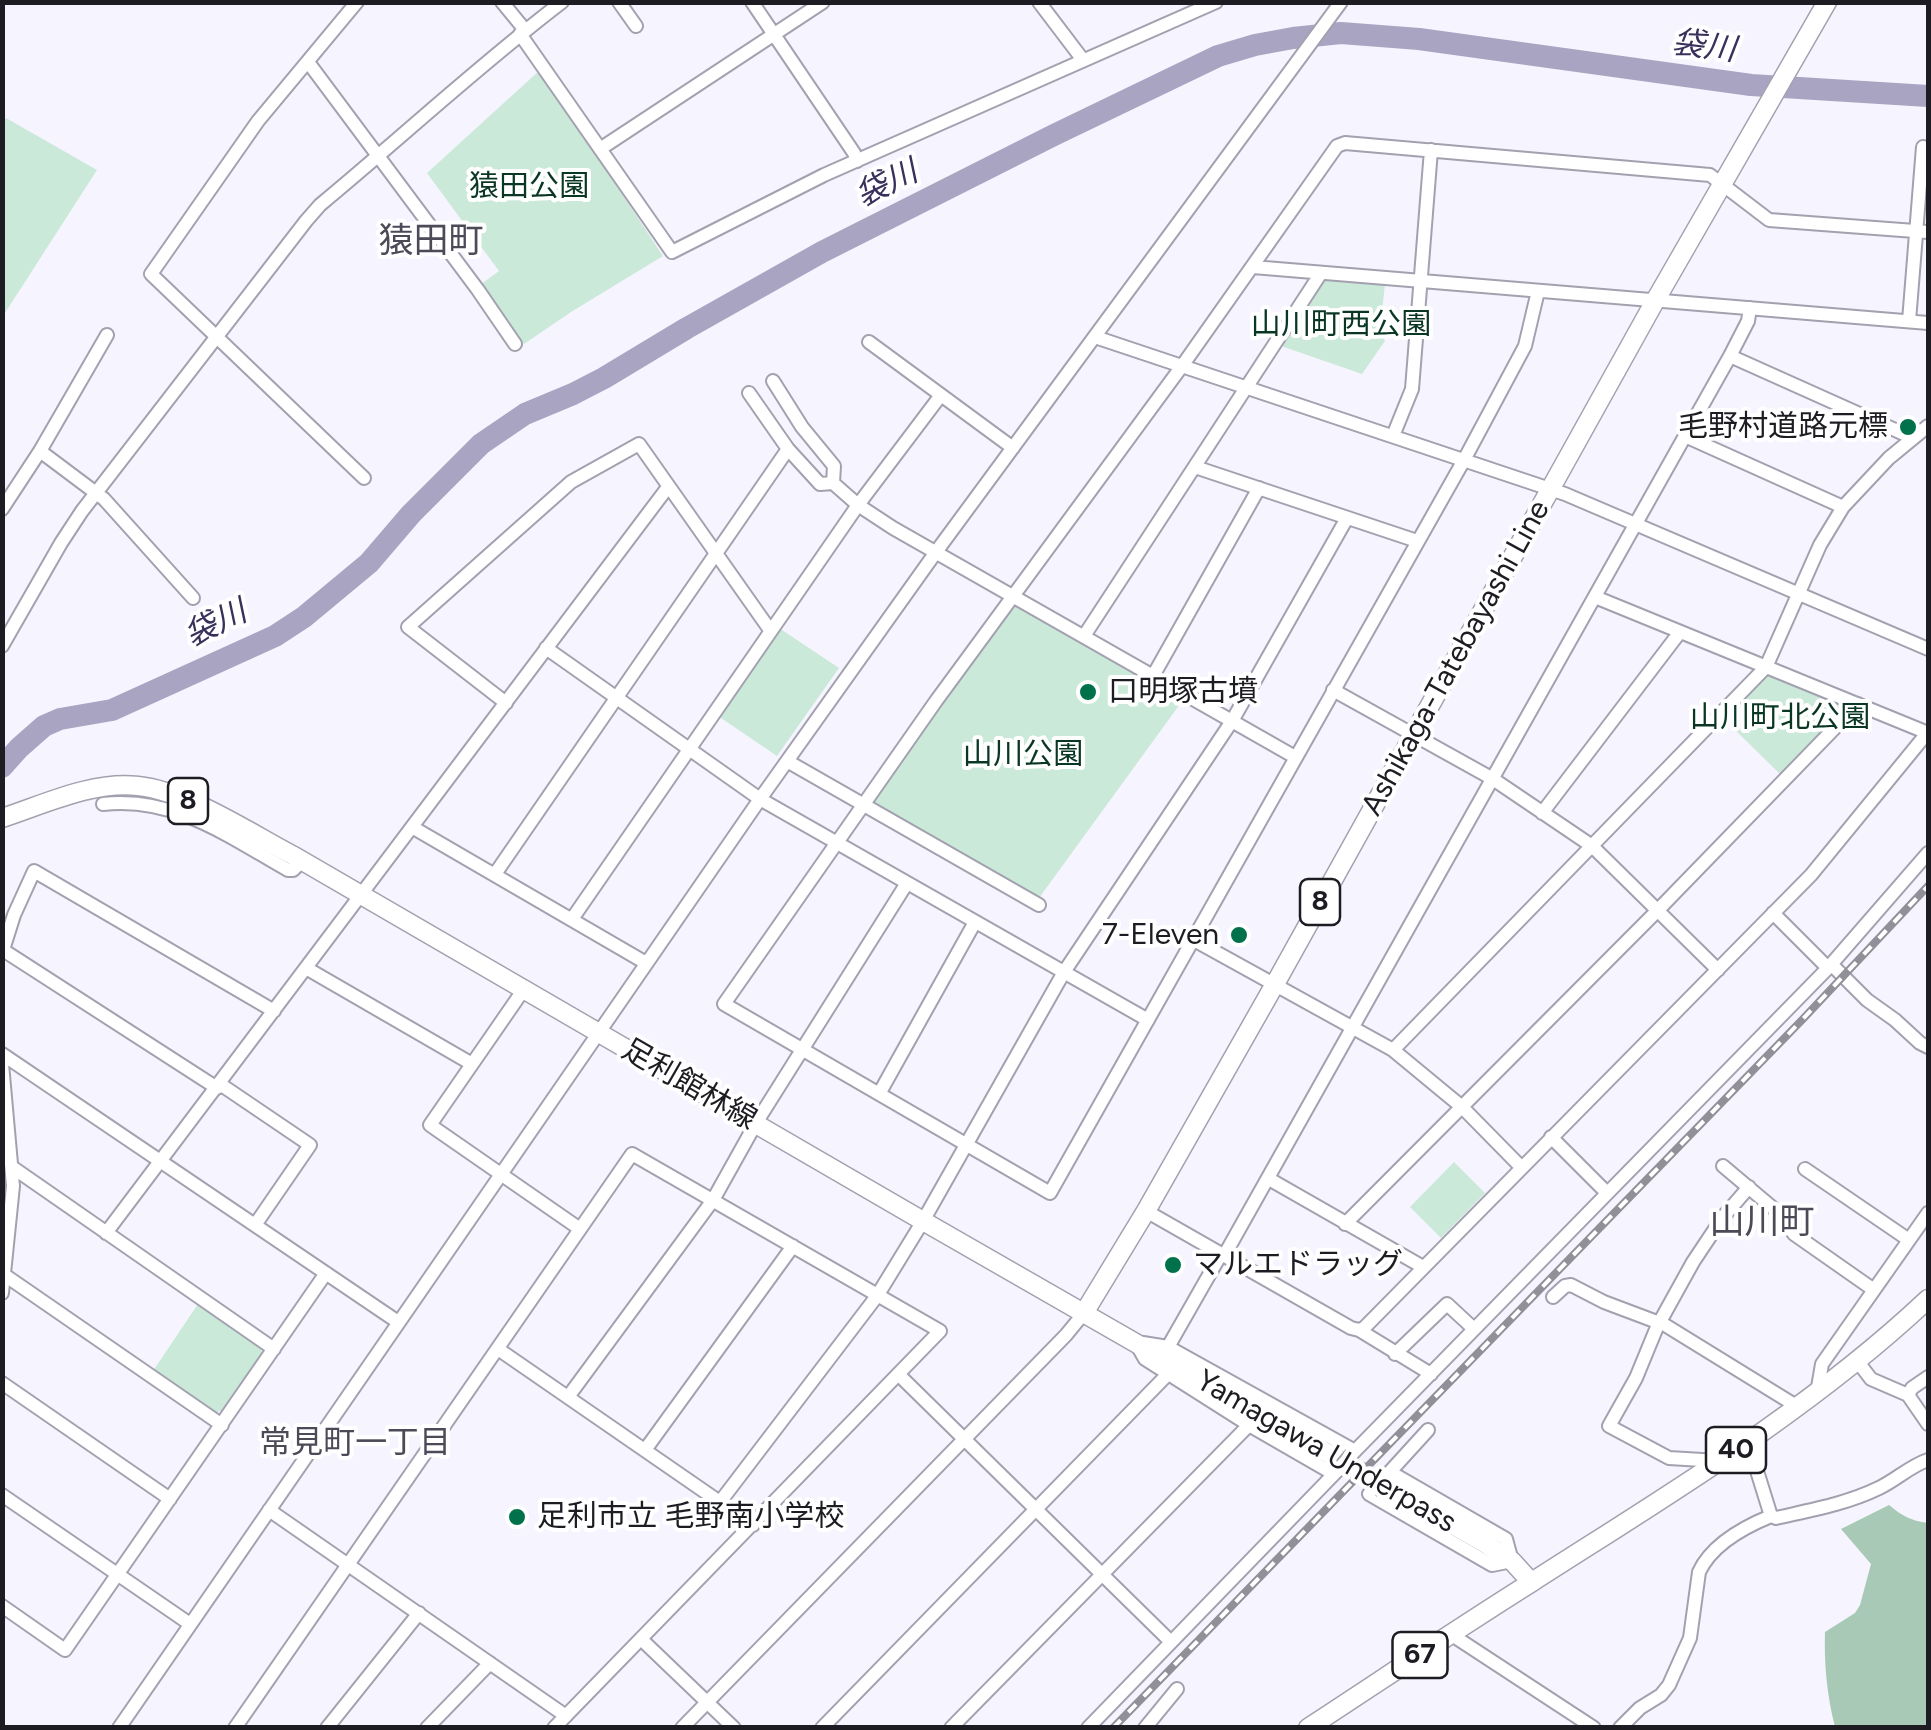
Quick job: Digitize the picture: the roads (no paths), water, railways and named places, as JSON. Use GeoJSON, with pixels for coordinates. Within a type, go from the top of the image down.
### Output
{"type":"FeatureCollection","features":[{"type":"Feature","properties":{"kind":"main road","name":"Ashikaga-Tatebayashi Line"},"geometry":{"type":"LineString","coordinates":[[1084,1313],[1146,1211],[1826,2]]}},
{"type":"Feature","properties":{"kind":"main road","name":"8"},"geometry":{"type":"LineString","coordinates":[[2,818],[72,794],[138,786],[187,800],[302,861]]}},
{"type":"Feature","properties":{"kind":"main road","name":"足利館林線"},"geometry":{"type":"LineString","coordinates":[[302,861],[1136,1342]]}},
{"type":"Feature","properties":{"kind":"main road","name":"40"},"geometry":{"type":"LineString","coordinates":[[1531,1582],[1636,1518],[1798,1407],[1858,1362],[1928,1299]]}},
{"type":"Feature","properties":{"kind":"main road","name":"Yamagawa Underpass"},"geometry":{"type":"LineString","coordinates":[[1136,1342],[1486,1544],[1512,1561],[1531,1582]]}},
{"type":"Feature","properties":{"kind":"main road","name":"67"},"geometry":{"type":"LineString","coordinates":[[1308,1728],[1531,1582]]}},
{"type":"Feature","properties":{"kind":"street"},"geometry":{"type":"LineString","coordinates":[[357,2],[258,121],[151,274],[364,478]]}},
{"type":"Feature","properties":{"kind":"street"},"geometry":{"type":"LineString","coordinates":[[502,2],[672,252],[857,160],[1216,2]]}},
{"type":"Feature","properties":{"kind":"street"},"geometry":{"type":"LineString","coordinates":[[2,646],[8,624],[96,492],[306,221],[562,2]]}},
{"type":"Feature","properties":{"kind":"street"},"geometry":{"type":"LineString","coordinates":[[618,2],[636,26]]}},
{"type":"Feature","properties":{"kind":"street"},"geometry":{"type":"LineString","coordinates":[[752,2],[857,160]]}},
{"type":"Feature","properties":{"kind":"street"},"geometry":{"type":"LineString","coordinates":[[600,149],[823,2]]}},
{"type":"Feature","properties":{"kind":"street"},"geometry":{"type":"LineString","coordinates":[[1039,2],[1082,60]]}},
{"type":"Feature","properties":{"kind":"street"},"geometry":{"type":"LineString","coordinates":[[120,1728],[760,799],[936,552],[1341,2]]}},
{"type":"Feature","properties":{"kind":"street"},"geometry":{"type":"LineString","coordinates":[[308,62],[515,344]]}},
{"type":"Feature","properties":{"kind":"street"},"geometry":{"type":"LineString","coordinates":[[1538,291],[1525,346],[1464,460],[1050,1192],[724,1004],[1338,146],[1346,143],[1710,174],[1769,220],[1922,231]]}},
{"type":"Feature","properties":{"kind":"street"},"geometry":{"type":"LineString","coordinates":[[1909,321],[1922,231],[1923,147]]}},
{"type":"Feature","properties":{"kind":"street"},"geometry":{"type":"LineString","coordinates":[[1393,436],[1412,389],[1431,150]]}},
{"type":"Feature","properties":{"kind":"street"},"geometry":{"type":"LineString","coordinates":[[1253,267],[1928,323]]}},
{"type":"Feature","properties":{"kind":"street"},"geometry":{"type":"LineString","coordinates":[[1084,636],[1321,273]]}},
{"type":"Feature","properties":{"kind":"street"},"geometry":{"type":"LineString","coordinates":[[822,1728],[1036,1511],[1168,1360],[1223,1255],[1730,356],[1748,322],[1750,308]]}},
{"type":"Feature","properties":{"kind":"street"},"geometry":{"type":"LineString","coordinates":[[2,509],[107,335]]}},
{"type":"Feature","properties":{"kind":"street"},"geometry":{"type":"LineString","coordinates":[[1095,337],[1550,489],[1928,649]]}},
{"type":"Feature","properties":{"kind":"street"},"geometry":{"type":"LineString","coordinates":[[868,342],[1013,448]]}},
{"type":"Feature","properties":{"kind":"street"},"geometry":{"type":"LineString","coordinates":[[1730,356],[1913,438]]}},
{"type":"Feature","properties":{"kind":"street"},"geometry":{"type":"LineString","coordinates":[[773,381],[802,428],[834,466],[834,483]]}},
{"type":"Feature","properties":{"kind":"street"},"geometry":{"type":"LineString","coordinates":[[748,393],[788,449],[820,484],[834,483],[858,505],[936,552],[1296,757]]}},
{"type":"Feature","properties":{"kind":"street"},"geometry":{"type":"LineString","coordinates":[[572,919],[770,630],[940,395]]}},
{"type":"Feature","properties":{"kind":"street"},"geometry":{"type":"LineString","coordinates":[[1393,1050],[1766,667],[1820,545],[1843,506],[1889,458],[1928,426]]}},
{"type":"Feature","properties":{"kind":"street"},"geometry":{"type":"LineString","coordinates":[[1685,436],[1843,506]]}},
{"type":"Feature","properties":{"kind":"street"},"geometry":{"type":"LineString","coordinates":[[506,703],[408,627],[571,482],[639,444],[770,630]]}},
{"type":"Feature","properties":{"kind":"street"},"geometry":{"type":"LineString","coordinates":[[495,874],[788,449]]}},
{"type":"Feature","properties":{"kind":"street"},"geometry":{"type":"LineString","coordinates":[[40,451],[96,492],[194,598]]}},
{"type":"Feature","properties":{"kind":"street"},"geometry":{"type":"LineString","coordinates":[[1195,467],[1418,541]]}},
{"type":"Feature","properties":{"kind":"street"},"geometry":{"type":"LineString","coordinates":[[106,1233],[668,487]]}},
{"type":"Feature","properties":{"kind":"street"},"geometry":{"type":"LineString","coordinates":[[1153,676],[1259,488]]}},
{"type":"Feature","properties":{"kind":"street"},"geometry":{"type":"LineString","coordinates":[[720,1502],[877,1296],[1064,972],[1232,721],[1347,518]]}},
{"type":"Feature","properties":{"kind":"street"},"geometry":{"type":"LineString","coordinates":[[1359,1330],[1810,875],[1928,733],[1596,597]]}},
{"type":"Feature","properties":{"kind":"street"},"geometry":{"type":"LineString","coordinates":[[1542,813],[1680,632]]}},
{"type":"Feature","properties":{"kind":"street"},"geometry":{"type":"LineString","coordinates":[[546,648],[760,799],[1148,1020]]}},
{"type":"Feature","properties":{"kind":"street"},"geometry":{"type":"LineString","coordinates":[[1334,690],[1493,779],[1592,846],[1718,970]]}},
{"type":"Feature","properties":{"kind":"street"},"geometry":{"type":"LineString","coordinates":[[1345,1224],[1858,704]]}},
{"type":"Feature","properties":{"kind":"street"},"geometry":{"type":"LineString","coordinates":[[787,761],[1039,905]]}},
{"type":"Feature","properties":{"kind":"street"},"geometry":{"type":"LineString","coordinates":[[102,804],[134,803],[171,809],[213,827],[288,870],[302,861]]}},
{"type":"Feature","properties":{"kind":"street"},"geometry":{"type":"LineString","coordinates":[[412,827],[646,963]]}},
{"type":"Feature","properties":{"kind":"street"},"geometry":{"type":"LineString","coordinates":[[1088,1728],[1829,966],[1928,853]]}},
{"type":"Feature","properties":{"kind":"street"},"geometry":{"type":"LineString","coordinates":[[255,1226],[310,1145],[3,952],[34,870],[274,1012]]}},
{"type":"Feature","properties":{"kind":"street"},"geometry":{"type":"LineString","coordinates":[[568,1397],[713,1200],[756,1123],[907,883]]}},
{"type":"Feature","properties":{"kind":"street"},"geometry":{"type":"LineString","coordinates":[[1773,912],[1867,1000],[1928,1047]]}},
{"type":"Feature","properties":{"kind":"street"},"geometry":{"type":"LineString","coordinates":[[879,1094],[976,922]]}},
{"type":"Feature","properties":{"kind":"street"},"geometry":{"type":"LineString","coordinates":[[1194,940],[1393,1050],[1462,1107],[1521,1167]]}},
{"type":"Feature","properties":{"kind":"street"},"geometry":{"type":"LineString","coordinates":[[306,968],[472,1064]]}},
{"type":"Feature","properties":{"kind":"street"},"geometry":{"type":"LineString","coordinates":[[524,989],[430,1125],[580,1229]]}},
{"type":"Feature","properties":{"kind":"street"},"geometry":{"type":"LineString","coordinates":[[2,1054],[398,1322]]}},
{"type":"Feature","properties":{"kind":"street"},"geometry":{"type":"LineString","coordinates":[[2,1064],[13,1186],[2,1293]]}},
{"type":"Feature","properties":{"kind":"street"},"geometry":{"type":"LineString","coordinates":[[1551,1137],[1608,1192]]}},
{"type":"Feature","properties":{"kind":"street"},"geometry":{"type":"LineString","coordinates":[[235,1728],[632,1154],[940,1331],[554,1728]]}},
{"type":"Feature","properties":{"kind":"street"},"geometry":{"type":"LineString","coordinates":[[1723,1166],[1780,1214],[1794,1234],[1874,1290]]}},
{"type":"Feature","properties":{"kind":"street"},"geometry":{"type":"LineString","coordinates":[[12,1168],[274,1349]]}},
{"type":"Feature","properties":{"kind":"street"},"geometry":{"type":"LineString","coordinates":[[1805,1169],[1909,1240]]}},
{"type":"Feature","properties":{"kind":"street"},"geometry":{"type":"LineString","coordinates":[[1269,1179],[1424,1266]]}},
{"type":"Feature","properties":{"kind":"street"},"geometry":{"type":"LineString","coordinates":[[1719,1462],[1668,1458],[1609,1426],[1693,1262],[1748,1187]]}},
{"type":"Feature","properties":{"kind":"street"},"geometry":{"type":"LineString","coordinates":[[1146,1211],[1431,1374]]}},
{"type":"Feature","properties":{"kind":"street"},"geometry":{"type":"LineString","coordinates":[[1817,1392],[1822,1364],[1928,1213]]}},
{"type":"Feature","properties":{"kind":"street"},"geometry":{"type":"LineString","coordinates":[[645,1450],[793,1246]]}},
{"type":"Feature","properties":{"kind":"street"},"geometry":{"type":"LineString","coordinates":[[2,1606],[66,1650],[326,1273]]}},
{"type":"Feature","properties":{"kind":"street"},"geometry":{"type":"LineString","coordinates":[[6,1276],[222,1424]]}},
{"type":"Feature","properties":{"kind":"street"},"geometry":{"type":"LineString","coordinates":[[1552,1297],[1571,1285],[1659,1324],[1798,1407]]}},
{"type":"Feature","properties":{"kind":"street"},"geometry":{"type":"LineString","coordinates":[[1395,1354],[1448,1304],[1474,1329]]}},
{"type":"Feature","properties":{"kind":"street"},"geometry":{"type":"LineString","coordinates":[[682,1728],[1084,1313]]}},
{"type":"Feature","properties":{"kind":"street"},"geometry":{"type":"LineString","coordinates":[[498,1348],[754,1525]]}},
{"type":"Feature","properties":{"kind":"street"},"geometry":{"type":"LineString","coordinates":[[1168,1360],[1248,1424],[1335,1472]]}},
{"type":"Feature","properties":{"kind":"street"},"geometry":{"type":"LineString","coordinates":[[1168,1360],[1354,1452]]}},
{"type":"Feature","properties":{"kind":"street"},"geometry":{"type":"LineString","coordinates":[[1858,1362],[1872,1379],[1908,1394],[1928,1424]]}},
{"type":"Feature","properties":{"kind":"street"},"geometry":{"type":"LineString","coordinates":[[899,1375],[1171,1642]]}},
{"type":"Feature","properties":{"kind":"street"},"geometry":{"type":"LineString","coordinates":[[1908,1394],[1928,1377]]}},
{"type":"Feature","properties":{"kind":"street"},"geometry":{"type":"LineString","coordinates":[[2,1383],[170,1499]]}},
{"type":"Feature","properties":{"kind":"street"},"geometry":{"type":"LineString","coordinates":[[952,1728],[1248,1424]]}},
{"type":"Feature","properties":{"kind":"street"},"geometry":{"type":"LineString","coordinates":[[1389,1473],[1506,1539],[1512,1561],[1492,1565],[1369,1494],[1428,1430]]}},
{"type":"Feature","properties":{"kind":"street"},"geometry":{"type":"LineString","coordinates":[[1748,1442],[1771,1516]]}},
{"type":"Feature","properties":{"kind":"street"},"geometry":{"type":"LineString","coordinates":[[1620,1728],[1669,1685],[1690,1638],[1699,1572],[1704,1562],[1740,1530],[1771,1516],[1855,1499],[1928,1460]]}},
{"type":"Feature","properties":{"kind":"street"},"geometry":{"type":"LineString","coordinates":[[2,1494],[190,1624]]}},
{"type":"Feature","properties":{"kind":"street"},"geometry":{"type":"LineString","coordinates":[[269,1510],[566,1716]]}},
{"type":"Feature","properties":{"kind":"street"},"geometry":{"type":"LineString","coordinates":[[327,1728],[419,1613]]}},
{"type":"Feature","properties":{"kind":"street"},"geometry":{"type":"LineString","coordinates":[[1452,1635],[1594,1728]]}},
{"type":"Feature","properties":{"kind":"street"},"geometry":{"type":"LineString","coordinates":[[641,1639],[734,1728]]}},
{"type":"Feature","properties":{"kind":"street"},"geometry":{"type":"LineString","coordinates":[[426,1728],[490,1663]]}},
{"type":"Feature","properties":{"kind":"street"},"geometry":{"type":"LineString","coordinates":[[1145,1728],[1177,1689]]}},
{"type":"Feature","properties":{"kind":"waterway","name":"袋川"},"geometry":{"type":"LineString","coordinates":[[2,767],[44,726],[60,719],[112,710],[275,636],[304,617],[369,563],[481,444],[525,414],[604,378],[822,252],[1218,56],[1255,45],[1341,33],[1419,39],[1751,85],[1928,96]]}},
{"type":"Feature","properties":{"kind":"railway"},"geometry":{"type":"LineString","coordinates":[[1113,1728],[1928,886]]}},
{"type":"Feature","properties":{"kind":"place","name":"毛野村道路元標"},"geometry":{"type":"Point","coordinates":[1908,427]}},
{"type":"Feature","properties":{"kind":"place","name":"口明塚古墳"},"geometry":{"type":"Point","coordinates":[1088,692]}},
{"type":"Feature","properties":{"kind":"place","name":"7-Eleven"},"geometry":{"type":"Point","coordinates":[1239,935]}},
{"type":"Feature","properties":{"kind":"place","name":"マルエドラッグ"},"geometry":{"type":"Point","coordinates":[1173,1265]}},
{"type":"Feature","properties":{"kind":"place","name":"足利市立 毛野南小学校"},"geometry":{"type":"Point","coordinates":[517,1517]}},
{"type":"Feature","properties":{"kind":"district","name":"猿田町"},"geometry":{"type":"Point","coordinates":[431,242]}},
{"type":"Feature","properties":{"kind":"district","name":"山川町"},"geometry":{"type":"Point","coordinates":[1762,1223]}},
{"type":"Feature","properties":{"kind":"district","name":"常見町一丁目"},"geometry":{"type":"Point","coordinates":[355,1444]}},
{"type":"Feature","properties":{"kind":"park label","name":"猿田公園"},"geometry":{"type":"Point","coordinates":[529,187]}},
{"type":"Feature","properties":{"kind":"park label","name":"山川町西公園"},"geometry":{"type":"Point","coordinates":[1341,325]}},
{"type":"Feature","properties":{"kind":"park label","name":"山川町北公園"},"geometry":{"type":"Point","coordinates":[1780,718]}},
{"type":"Feature","properties":{"kind":"park label","name":"山川公園"},"geometry":{"type":"Point","coordinates":[1023,755]}}]}
